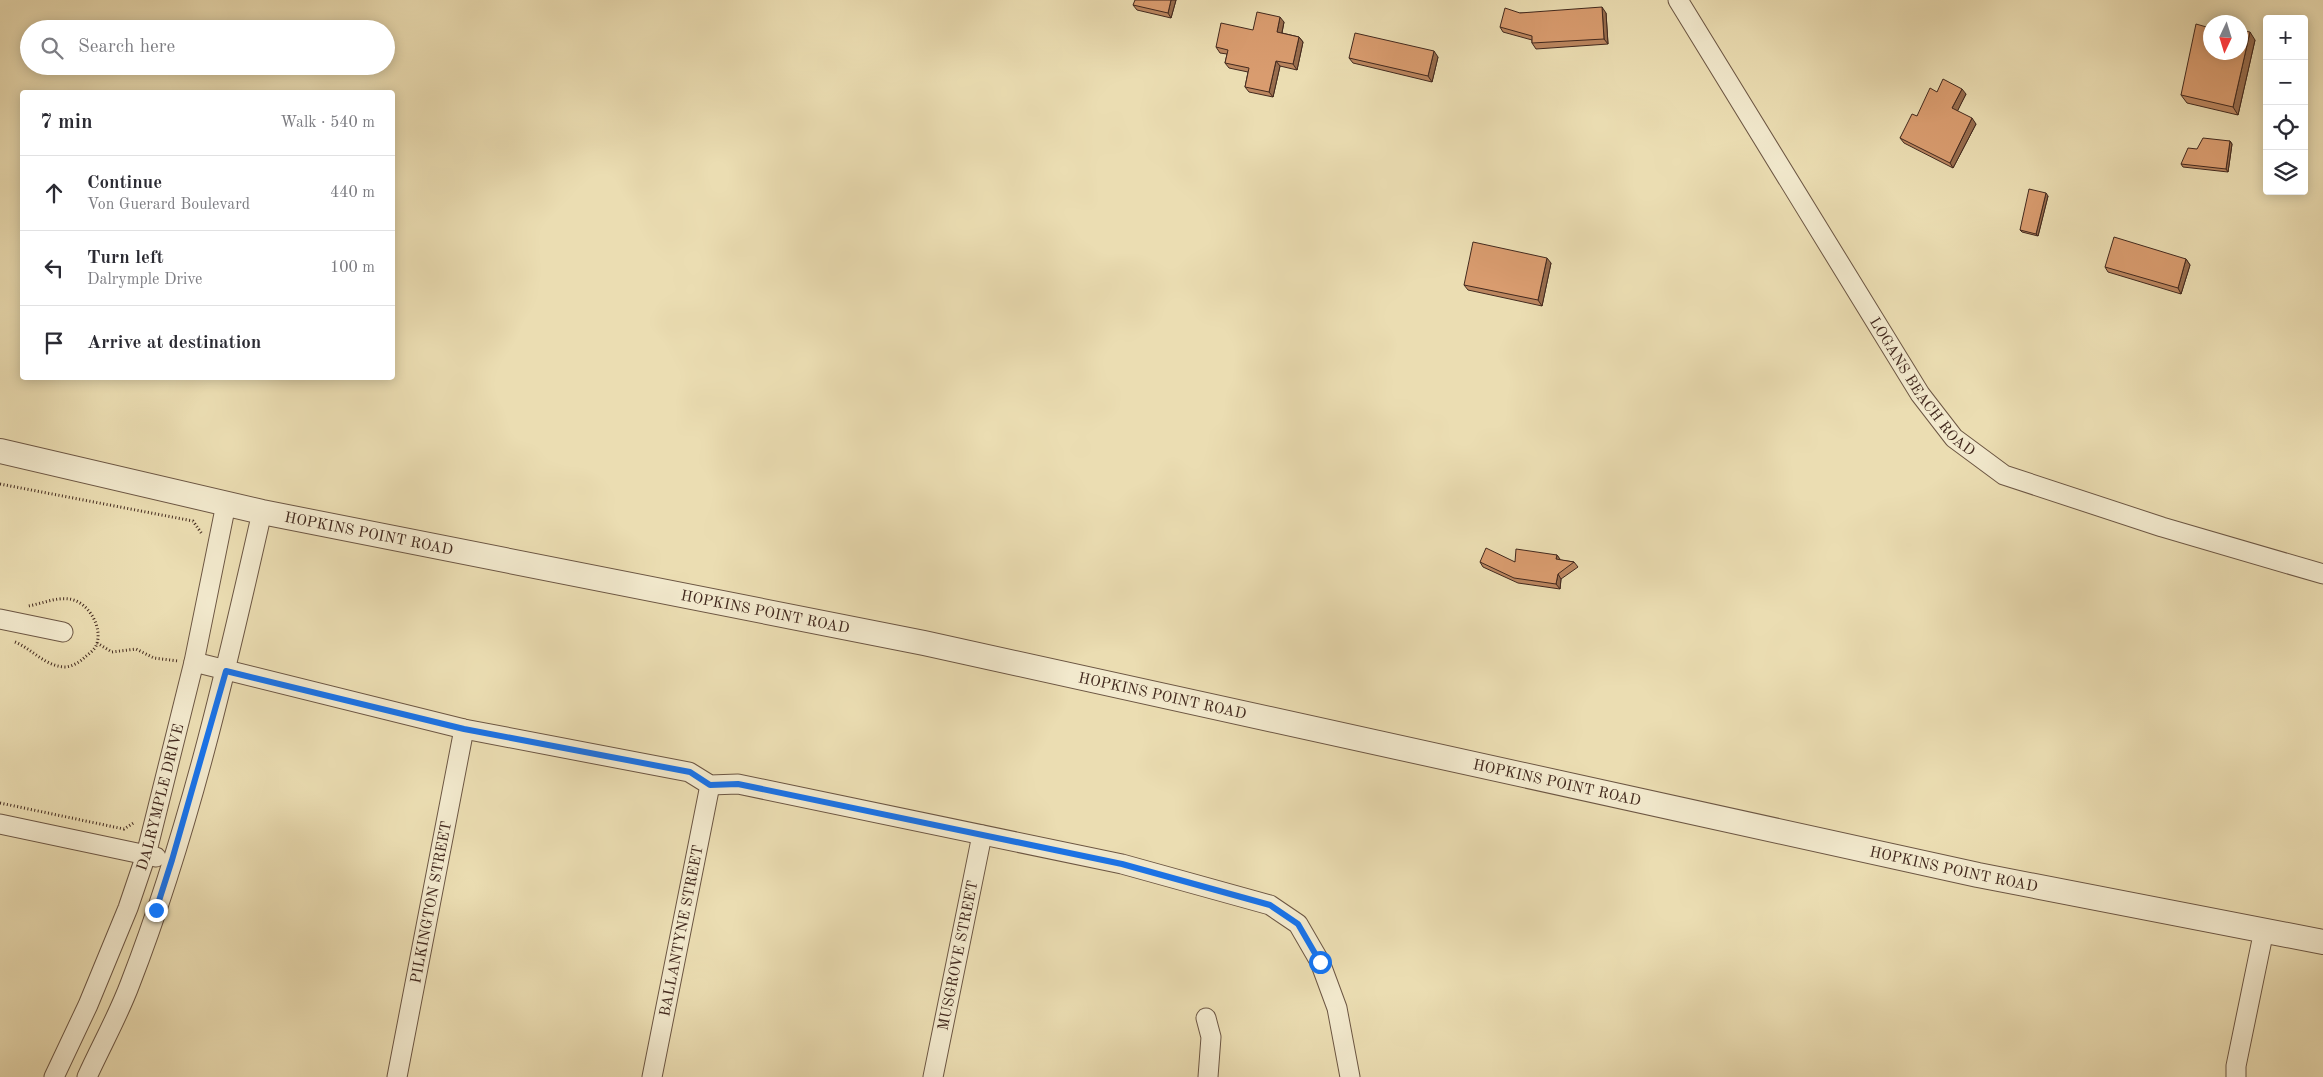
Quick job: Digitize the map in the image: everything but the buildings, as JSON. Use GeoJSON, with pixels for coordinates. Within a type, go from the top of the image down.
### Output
{"type":"FeatureCollection","features":[{"type":"Feature","properties":{"kind":"street","name":"LOGANS BEACH ROAD"},"geometry":{"type":"LineString","coordinates":[[1678,0],[1920,394],[1954,438],[2004,474],[2162,527],[2323,574]]}},
{"type":"Feature","properties":{"kind":"street","name":"HOPKINS POINT ROAD"},"geometry":{"type":"LineString","coordinates":[[0,451],[262,512],[924,643],[1978,875],[2323,942]]}},
{"type":"Feature","properties":{"kind":"street","name":"DALRYMPLE DRIVE"},"geometry":{"type":"LineString","coordinates":[[54,1077],[88,1006],[128,908],[146,855],[184,658],[226,504]]}},
{"type":"Feature","properties":{"kind":"street","name":"DALRYMPLE DRIVE"},"geometry":{"type":"LineString","coordinates":[[87,1077],[130,985],[172,860],[226,671],[262,512]]}},
{"type":"Feature","properties":{"kind":"street"},"geometry":{"type":"LineString","coordinates":[[0,619],[63,632]]}},
{"type":"Feature","properties":{"kind":"street"},"geometry":{"type":"LineString","coordinates":[[184,658],[226,671],[464,729],[690,772],[710,785],[738,784],[1122,864],[1270,905],[1298,924],[1320,962],[1337,1008],[1350,1077]]}},
{"type":"Feature","properties":{"kind":"street","name":"PILKINGTON STREET"},"geometry":{"type":"LineString","coordinates":[[396,1077],[464,729]]}},
{"type":"Feature","properties":{"kind":"street","name":"BALLANTYNE STREET"},"geometry":{"type":"LineString","coordinates":[[652,1077],[710,785]]}},
{"type":"Feature","properties":{"kind":"street"},"geometry":{"type":"LineString","coordinates":[[0,824],[172,860]]}},
{"type":"Feature","properties":{"kind":"street","name":"MUSGROVE STREET"},"geometry":{"type":"LineString","coordinates":[[933,1077],[982,835]]}},
{"type":"Feature","properties":{"kind":"street"},"geometry":{"type":"LineString","coordinates":[[2236,1077],[2236,1066],[2264,930]]}},
{"type":"Feature","properties":{"kind":"street"},"geometry":{"type":"LineString","coordinates":[[1206,1018],[1211,1037],[1208,1077]]}},
{"type":"Feature","properties":{"kind":"path"},"geometry":{"type":"LineString","coordinates":[[0,484],[193,520],[205,539]]}},
{"type":"Feature","properties":{"kind":"path"},"geometry":{"type":"LineString","coordinates":[[96,643],[112,652],[136,649],[154,658],[184,658]]}},
{"type":"Feature","properties":{"kind":"path"},"geometry":{"type":"LineString","coordinates":[[176,670],[184,658]]}},
{"type":"Feature","properties":{"kind":"path"},"geometry":{"type":"LineString","coordinates":[[0,803],[124,828],[138,820]]}},
{"type":"Feature","properties":{"kind":"route"},"geometry":{"type":"LineString","coordinates":[[156,910],[226,671],[464,729],[690,772],[710,785],[738,784],[1122,864],[1222,890],[1270,905],[1298,924],[1320,962]]}}]}
